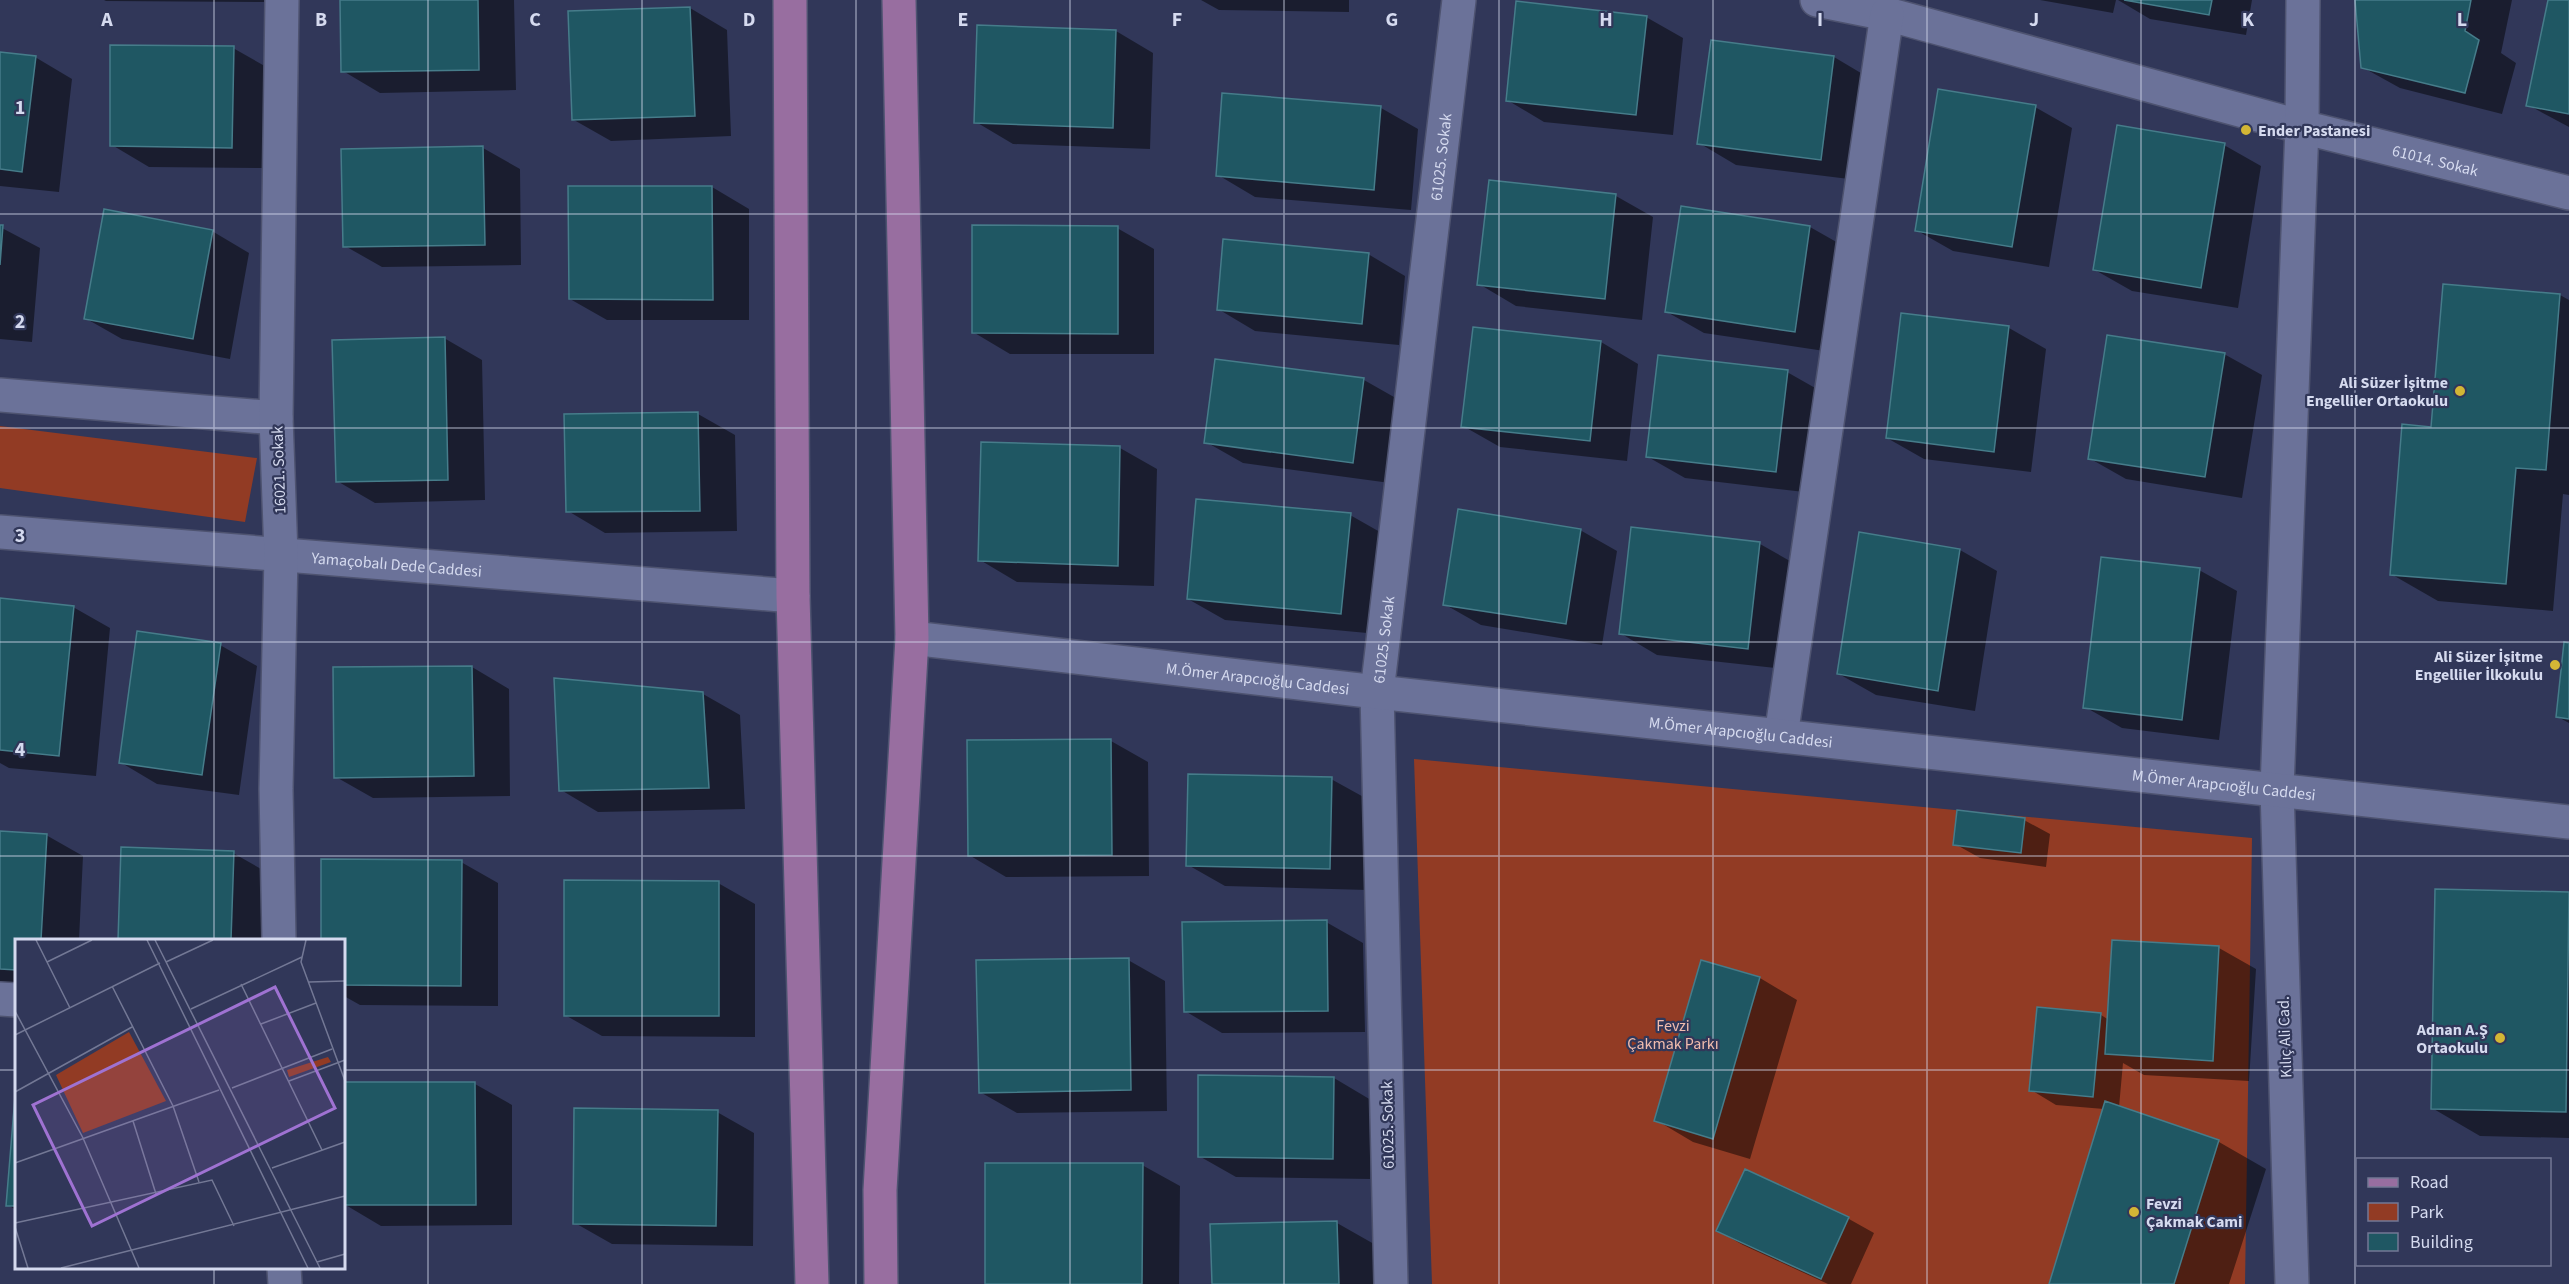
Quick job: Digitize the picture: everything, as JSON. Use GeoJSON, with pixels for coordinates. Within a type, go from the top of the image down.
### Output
{"type":"FeatureCollection","features":[{"type":"Feature","properties":{"kind":"main road"},"geometry":{"type":"LineString","coordinates":[[790,0],[793,596],[812,1284]]}},
{"type":"Feature","properties":{"kind":"main road"},"geometry":{"type":"LineString","coordinates":[[881,1284],[880,1190],[912,638],[898,0]]}},
{"type":"Feature","properties":{"kind":"street","name":"16021. Sokak"},"geometry":{"type":"LineString","coordinates":[[279,939],[276,789],[281,555],[276,418],[282,0]]}},
{"type":"Feature","properties":{"kind":"street","name":"61025. Sokak"},"geometry":{"type":"LineString","coordinates":[[1391,1284],[1377,692],[1459,0]]}},
{"type":"Feature","properties":{"kind":"street","name":"61014. Sokak"},"geometry":{"type":"LineString","coordinates":[[1817,0],[1887,14],[2302,127],[2569,193]]}},
{"type":"Feature","properties":{"kind":"street","name":"Kılıç Ali Cad."},"geometry":{"type":"LineString","coordinates":[[2292,1284],[2277,789],[2302,127],[2303,0]]}},
{"type":"Feature","properties":{"kind":"street"},"geometry":{"type":"LineString","coordinates":[[1781,736],[1887,14]]}},
{"type":"Feature","properties":{"kind":"street"},"geometry":{"type":"LineString","coordinates":[[0,395],[276,418]]}},
{"type":"Feature","properties":{"kind":"street","name":"Yamaçobalı Dede Caddesi"},"geometry":{"type":"LineString","coordinates":[[0,532],[793,596]]}},
{"type":"Feature","properties":{"kind":"street","name":"M.Ömer Arapcıoğlu Caddesi"},"geometry":{"type":"LineString","coordinates":[[912,638],[1377,692],[2569,822]]}},
{"type":"Feature","properties":{"kind":"street"},"geometry":{"type":"LineString","coordinates":[[0,999],[15,1000]]}},
{"type":"Feature","properties":{"kind":"street"},"geometry":{"type":"LineString","coordinates":[[284,1269],[285,1284]]}},
{"type":"Feature","properties":{"kind":"green space"},"geometry":{"type":"Polygon","coordinates":[[[0,426],[257,458],[245,522],[0,488],[0,426]]]}},
{"type":"Feature","properties":{"kind":"green space","name":"Fevzi Çakmak Parkı"},"geometry":{"type":"Polygon","coordinates":[[[1414,759],[2252,838],[2245,1284],[1432,1284],[1414,759]]]}},
{"type":"Feature","properties":{"kind":"building"},"geometry":{"type":"Polygon","coordinates":[[[340,0],[478,0],[479,70],[341,72],[340,0]]]}},
{"type":"Feature","properties":{"kind":"building"},"geometry":{"type":"Polygon","coordinates":[[[2124,0],[2212,0],[2209,15],[2124,0]]]}},
{"type":"Feature","properties":{"kind":"building"},"geometry":{"type":"Polygon","coordinates":[[[2355,0],[2471,0],[2465,31],[2479,40],[2465,93],[2361,68],[2355,0]]]}},
{"type":"Feature","properties":{"kind":"building"},"geometry":{"type":"Polygon","coordinates":[[[2548,0],[2569,0],[2569,114],[2526,106],[2548,0]]]}},
{"type":"Feature","properties":{"kind":"building"},"geometry":{"type":"Polygon","coordinates":[[[1516,1],[1647,16],[1636,115],[1506,101],[1516,1]]]}},
{"type":"Feature","properties":{"kind":"building"},"geometry":{"type":"Polygon","coordinates":[[[690,7],[695,116],[572,120],[568,11],[690,7]]]}},
{"type":"Feature","properties":{"kind":"building"},"geometry":{"type":"Polygon","coordinates":[[[977,25],[1116,30],[1113,128],[974,123],[977,25]]]}},
{"type":"Feature","properties":{"kind":"building"},"geometry":{"type":"Polygon","coordinates":[[[1711,40],[1834,56],[1821,160],[1697,144],[1711,40]]]}},
{"type":"Feature","properties":{"kind":"building"},"geometry":{"type":"Polygon","coordinates":[[[110,45],[234,46],[232,148],[110,146],[110,45]]]}},
{"type":"Feature","properties":{"kind":"building"},"geometry":{"type":"Polygon","coordinates":[[[0,52],[36,56],[22,172],[0,169],[0,52]]]}},
{"type":"Feature","properties":{"kind":"building"},"geometry":{"type":"Polygon","coordinates":[[[1938,89],[2036,105],[2012,247],[1915,231],[1938,89]]]}},
{"type":"Feature","properties":{"kind":"building"},"geometry":{"type":"Polygon","coordinates":[[[1222,93],[1381,106],[1374,190],[1216,176],[1222,93]]]}},
{"type":"Feature","properties":{"kind":"building"},"geometry":{"type":"Polygon","coordinates":[[[2117,125],[2225,143],[2201,288],[2093,270],[2117,125]]]}},
{"type":"Feature","properties":{"kind":"building"},"geometry":{"type":"Polygon","coordinates":[[[483,146],[485,245],[343,247],[341,149],[483,146]]]}},
{"type":"Feature","properties":{"kind":"building"},"geometry":{"type":"Polygon","coordinates":[[[1489,180],[1616,194],[1605,299],[1477,285],[1489,180]]]}},
{"type":"Feature","properties":{"kind":"building"},"geometry":{"type":"Polygon","coordinates":[[[568,186],[712,186],[713,300],[569,299],[568,186]]]}},
{"type":"Feature","properties":{"kind":"building"},"geometry":{"type":"Polygon","coordinates":[[[1681,206],[1810,226],[1795,332],[1665,312],[1681,206]]]}},
{"type":"Feature","properties":{"kind":"building"},"geometry":{"type":"Polygon","coordinates":[[[104,209],[213,230],[193,339],[84,319],[104,209]]]}},
{"type":"Feature","properties":{"kind":"building"},"geometry":{"type":"Polygon","coordinates":[[[0,225],[3,225],[0,265],[0,225]]]}},
{"type":"Feature","properties":{"kind":"building"},"geometry":{"type":"Polygon","coordinates":[[[972,225],[1118,226],[1118,334],[972,333],[972,225]]]}},
{"type":"Feature","properties":{"kind":"building"},"geometry":{"type":"Polygon","coordinates":[[[1223,239],[1369,253],[1362,324],[1217,310],[1223,239]]]}},
{"type":"Feature","properties":{"kind":"building"},"geometry":{"type":"Polygon","coordinates":[[[2443,284],[2560,294],[2546,470],[2516,468],[2506,584],[2390,575],[2402,424],[2431,427],[2443,284]]]}},
{"type":"Feature","properties":{"kind":"building"},"geometry":{"type":"Polygon","coordinates":[[[1901,313],[2009,326],[1994,452],[1886,438],[1901,313]]]}},
{"type":"Feature","properties":{"kind":"building"},"geometry":{"type":"Polygon","coordinates":[[[1473,327],[1601,341],[1590,441],[1461,427],[1473,327]]]}},
{"type":"Feature","properties":{"kind":"building"},"geometry":{"type":"Polygon","coordinates":[[[2107,335],[2225,353],[2205,477],[2088,459],[2107,335]]]}},
{"type":"Feature","properties":{"kind":"building"},"geometry":{"type":"Polygon","coordinates":[[[445,337],[448,480],[336,482],[332,340],[445,337]]]}},
{"type":"Feature","properties":{"kind":"building"},"geometry":{"type":"Polygon","coordinates":[[[1658,355],[1788,370],[1776,472],[1646,457],[1658,355]]]}},
{"type":"Feature","properties":{"kind":"building"},"geometry":{"type":"Polygon","coordinates":[[[1215,359],[1364,378],[1353,463],[1204,443],[1215,359]]]}},
{"type":"Feature","properties":{"kind":"building"},"geometry":{"type":"Polygon","coordinates":[[[698,412],[700,511],[566,512],[564,414],[698,412]]]}},
{"type":"Feature","properties":{"kind":"building"},"geometry":{"type":"Polygon","coordinates":[[[981,442],[1120,446],[1118,566],[978,561],[981,442]]]}},
{"type":"Feature","properties":{"kind":"building"},"geometry":{"type":"Polygon","coordinates":[[[1196,499],[1351,513],[1341,614],[1187,599],[1196,499]]]}},
{"type":"Feature","properties":{"kind":"building"},"geometry":{"type":"Polygon","coordinates":[[[1458,509],[1581,529],[1566,624],[1443,605],[1458,509]]]}},
{"type":"Feature","properties":{"kind":"building"},"geometry":{"type":"Polygon","coordinates":[[[1631,527],[1760,542],[1748,649],[1619,634],[1631,527]]]}},
{"type":"Feature","properties":{"kind":"building"},"geometry":{"type":"Polygon","coordinates":[[[1859,532],[1960,549],[1938,691],[1837,674],[1859,532]]]}},
{"type":"Feature","properties":{"kind":"building"},"geometry":{"type":"Polygon","coordinates":[[[2101,557],[2200,568],[2182,720],[2083,708],[2101,557]]]}},
{"type":"Feature","properties":{"kind":"building"},"geometry":{"type":"Polygon","coordinates":[[[0,598],[74,606],[59,756],[0,750],[0,598]]]}},
{"type":"Feature","properties":{"kind":"building"},"geometry":{"type":"Polygon","coordinates":[[[137,631],[221,643],[202,775],[119,763],[137,631]]]}},
{"type":"Feature","properties":{"kind":"building"},"geometry":{"type":"Polygon","coordinates":[[[2564,642],[2569,643],[2569,719],[2556,717],[2564,642]]]}},
{"type":"Feature","properties":{"kind":"building"},"geometry":{"type":"Polygon","coordinates":[[[472,666],[474,776],[334,778],[333,667],[472,666]]]}},
{"type":"Feature","properties":{"kind":"building"},"geometry":{"type":"Polygon","coordinates":[[[554,678],[703,692],[709,788],[559,791],[554,678]]]}},
{"type":"Feature","properties":{"kind":"building"},"geometry":{"type":"Polygon","coordinates":[[[1111,739],[1112,855],[968,856],[967,740],[1111,739]]]}},
{"type":"Feature","properties":{"kind":"building"},"geometry":{"type":"Polygon","coordinates":[[[1188,774],[1332,777],[1330,869],[1186,866],[1188,774]]]}},
{"type":"Feature","properties":{"kind":"building"},"geometry":{"type":"Polygon","coordinates":[[[1957,810],[2025,818],[2021,853],[1953,845],[1957,810]]]}},
{"type":"Feature","properties":{"kind":"building"},"geometry":{"type":"Polygon","coordinates":[[[0,831],[47,834],[41,939],[15,939],[15,970],[0,969],[0,831]]]}},
{"type":"Feature","properties":{"kind":"building"},"geometry":{"type":"Polygon","coordinates":[[[121,847],[234,851],[231,939],[118,939],[121,847]]]}},
{"type":"Feature","properties":{"kind":"building"},"geometry":{"type":"Polygon","coordinates":[[[321,859],[462,860],[461,986],[345,985],[345,939],[321,939],[321,859]]]}},
{"type":"Feature","properties":{"kind":"building"},"geometry":{"type":"Polygon","coordinates":[[[564,880],[719,881],[719,1016],[564,1016],[564,880]]]}},
{"type":"Feature","properties":{"kind":"building","name":"Adnan A.Ş Ortaokulu"},"geometry":{"type":"Polygon","coordinates":[[[2435,889],[2569,892],[2566,1112],[2431,1109],[2435,889]]]}},
{"type":"Feature","properties":{"kind":"building"},"geometry":{"type":"Polygon","coordinates":[[[1327,920],[1328,1011],[1184,1012],[1182,922],[1327,920]]]}},
{"type":"Feature","properties":{"kind":"building"},"geometry":{"type":"Polygon","coordinates":[[[2112,940],[2219,946],[2213,1061],[2105,1054],[2112,940]]]}},
{"type":"Feature","properties":{"kind":"building"},"geometry":{"type":"Polygon","coordinates":[[[1129,958],[1131,1090],[979,1093],[976,960],[1129,958]]]}},
{"type":"Feature","properties":{"kind":"building"},"geometry":{"type":"Polygon","coordinates":[[[1701,960],[1760,977],[1713,1139],[1654,1121],[1701,960]]]}},
{"type":"Feature","properties":{"kind":"building"},"geometry":{"type":"Polygon","coordinates":[[[2037,1007],[2101,1013],[2093,1097],[2029,1091],[2037,1007]]]}},
{"type":"Feature","properties":{"kind":"building"},"geometry":{"type":"Polygon","coordinates":[[[1198,1075],[1334,1077],[1333,1159],[1198,1157],[1198,1075]]]}},
{"type":"Feature","properties":{"kind":"building"},"geometry":{"type":"Polygon","coordinates":[[[345,1082],[475,1082],[476,1205],[345,1205],[345,1082]]]}},
{"type":"Feature","properties":{"kind":"building"},"geometry":{"type":"Polygon","coordinates":[[[15,1096],[15,1206],[6,1206],[15,1096]]]}},
{"type":"Feature","properties":{"kind":"building","name":"Fevzi Çakmak Cami"},"geometry":{"type":"Polygon","coordinates":[[[2105,1101],[2219,1140],[2174,1284],[2049,1284],[2105,1101]]]}},
{"type":"Feature","properties":{"kind":"building"},"geometry":{"type":"Polygon","coordinates":[[[574,1108],[718,1110],[716,1226],[573,1224],[574,1108]]]}},
{"type":"Feature","properties":{"kind":"building"},"geometry":{"type":"Polygon","coordinates":[[[985,1163],[1143,1163],[1142,1284],[985,1284],[985,1163]]]}},
{"type":"Feature","properties":{"kind":"building"},"geometry":{"type":"Polygon","coordinates":[[[1745,1169],[1849,1217],[1821,1279],[1716,1231],[1745,1169]]]}},
{"type":"Feature","properties":{"kind":"building"},"geometry":{"type":"Polygon","coordinates":[[[1337,1221],[1339,1284],[1212,1284],[1210,1224],[1337,1221]]]}},
{"type":"Feature","properties":{"kind":"place","name":"Ender Pastanesi"},"geometry":{"type":"Point","coordinates":[2246,130]}},
{"type":"Feature","properties":{"kind":"place","name":"Ali Süzer İşitme Engelliler Ortaokulu"},"geometry":{"type":"Point","coordinates":[2460,391]}},
{"type":"Feature","properties":{"kind":"place","name":"Ali Süzer İşitme Engelliler İlkokulu"},"geometry":{"type":"Point","coordinates":[2555,665]}},
{"type":"Feature","properties":{"kind":"place","name":"Adnan A.Ş Ortaokulu"},"geometry":{"type":"Point","coordinates":[2500,1038]}},
{"type":"Feature","properties":{"kind":"place","name":"Fevzi Çakmak Cami"},"geometry":{"type":"Point","coordinates":[2134,1212]}}]}
